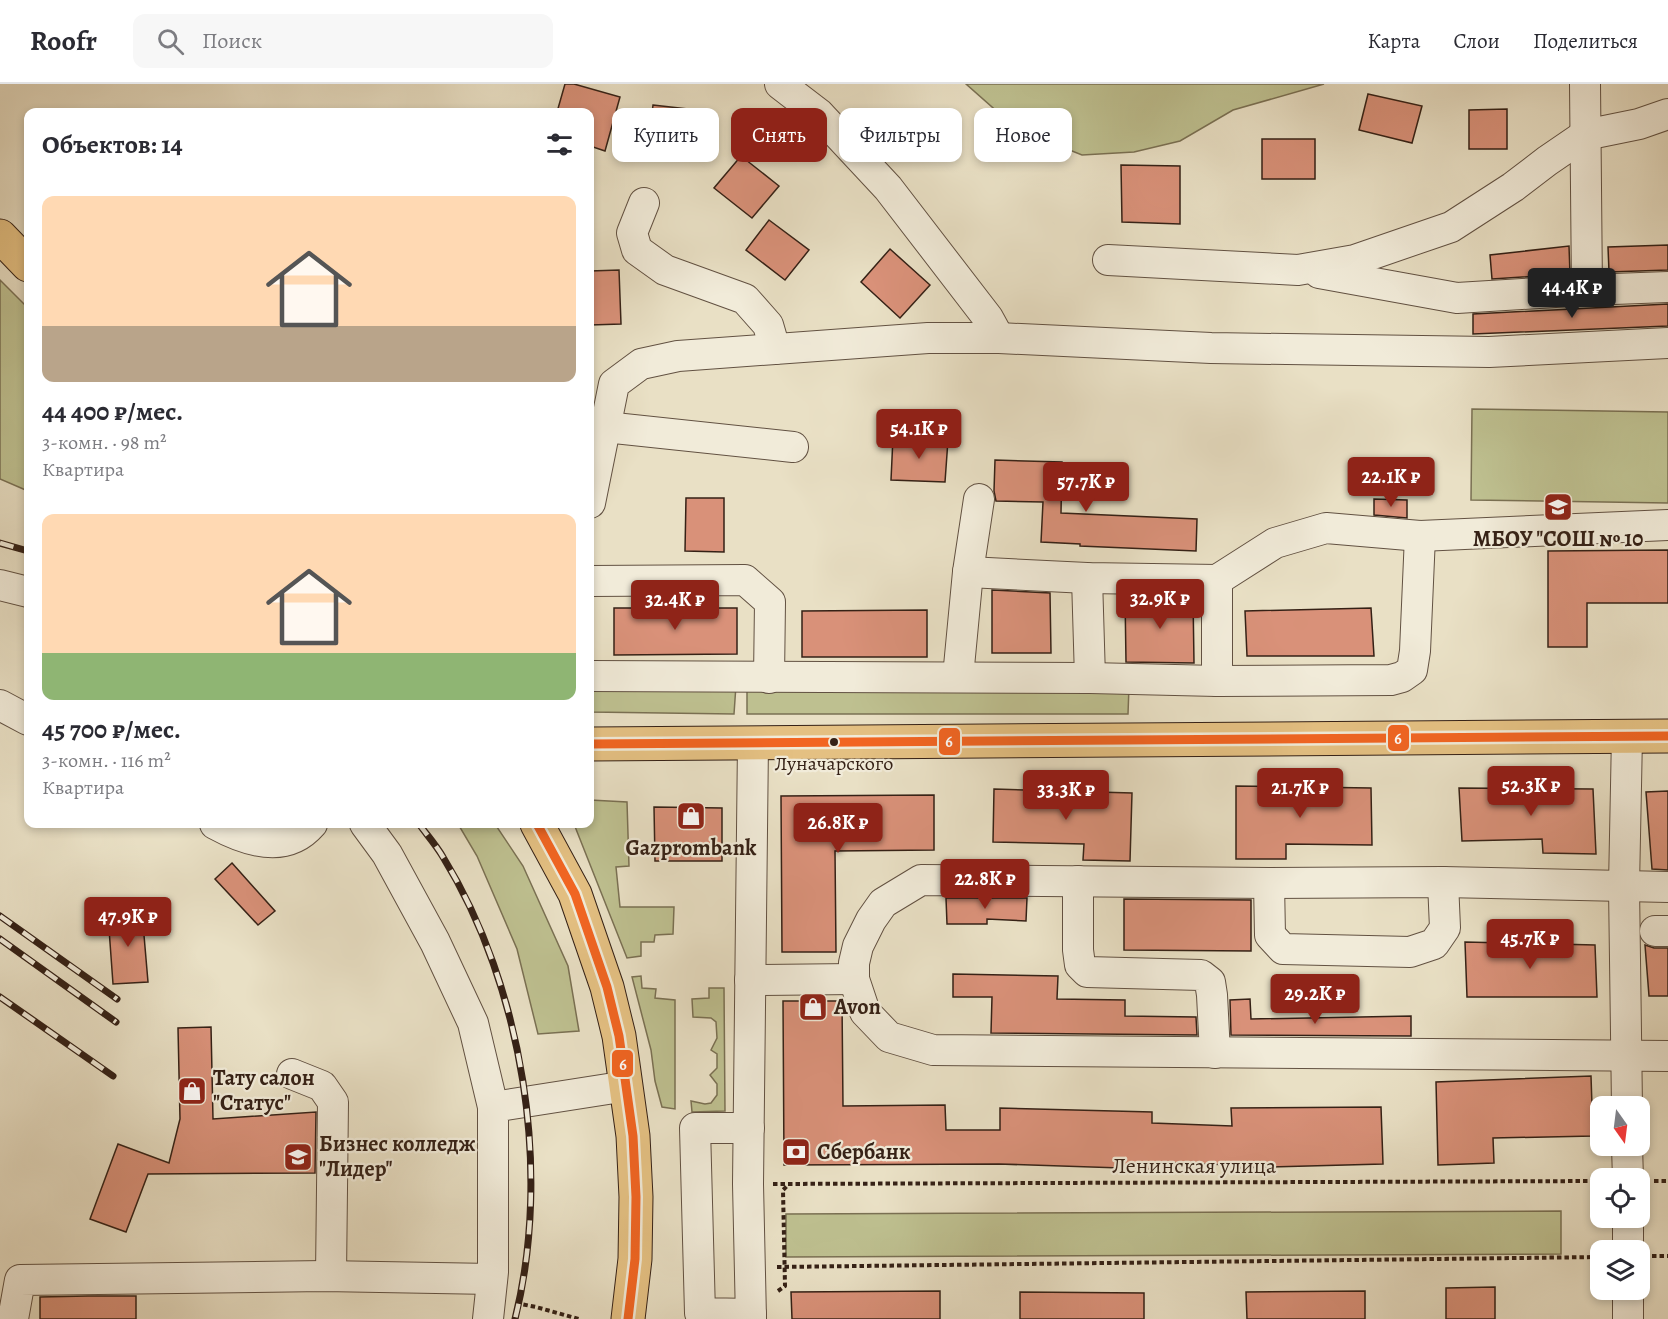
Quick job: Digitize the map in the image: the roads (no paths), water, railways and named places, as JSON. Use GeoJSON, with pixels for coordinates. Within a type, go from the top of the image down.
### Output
{"type":"FeatureCollection","features":[{"type":"Feature","properties":{"kind":"main road"},"geometry":{"type":"LineString","coordinates":[[0,236],[24,261]]}},
{"type":"Feature","properties":{"kind":"main road"},"geometry":{"type":"LineString","coordinates":[[594,744],[1668,736]]}},
{"type":"Feature","properties":{"kind":"main road"},"geometry":{"type":"LineString","coordinates":[[539,828],[574,894],[591,938],[607,987],[619,1036],[633,1136],[636,1197],[635,1259],[628,1319]]}},
{"type":"Feature","properties":{"kind":"street"},"geometry":{"type":"LineString","coordinates":[[780,84],[819,114],[888,188],[988,318],[999,338]]}},
{"type":"Feature","properties":{"kind":"street"},"geometry":{"type":"LineString","coordinates":[[1585,84],[1587,290]]}},
{"type":"Feature","properties":{"kind":"street"},"geometry":{"type":"LineString","coordinates":[[1298,270],[1355,260],[1451,227],[1513,187],[1585,135],[1639,124],[1668,114]]}},
{"type":"Feature","properties":{"kind":"street"},"geometry":{"type":"LineString","coordinates":[[644,203],[632,233],[637,250],[665,270],[745,299],[768,325],[775,349]]}},
{"type":"Feature","properties":{"kind":"street"},"geometry":{"type":"LineString","coordinates":[[1108,260],[1298,270],[1457,298],[1668,287]]}},
{"type":"Feature","properties":{"kind":"street"},"geometry":{"type":"LineString","coordinates":[[594,483],[614,384],[641,364],[678,356],[928,338],[999,338],[1211,348],[1489,352],[1668,343]]}},
{"type":"Feature","properties":{"kind":"street"},"geometry":{"type":"LineString","coordinates":[[605,427],[793,447]]}},
{"type":"Feature","properties":{"kind":"street"},"geometry":{"type":"LineString","coordinates":[[958,678],[968,572],[979,499]]}},
{"type":"Feature","properties":{"kind":"street"},"geometry":{"type":"LineString","coordinates":[[968,572],[1087,578],[1217,580],[1275,543],[1326,528],[1420,536],[1668,525]]}},
{"type":"Feature","properties":{"kind":"street"},"geometry":{"type":"LineString","coordinates":[[594,676],[1391,681],[1412,670],[1416,651],[1420,536]]}},
{"type":"Feature","properties":{"kind":"street"},"geometry":{"type":"LineString","coordinates":[[1087,578],[1090,678]]}},
{"type":"Feature","properties":{"kind":"street"},"geometry":{"type":"LineString","coordinates":[[594,581],[745,580],[770,602],[769,678]]}},
{"type":"Feature","properties":{"kind":"street"},"geometry":{"type":"LineString","coordinates":[[1217,580],[1217,681]]}},
{"type":"Feature","properties":{"kind":"street"},"geometry":{"type":"LineString","coordinates":[[0,585],[24,591]]}},
{"type":"Feature","properties":{"kind":"street"},"geometry":{"type":"LineString","coordinates":[[0,705],[24,718]]}},
{"type":"Feature","properties":{"kind":"street"},"geometry":{"type":"LineString","coordinates":[[1627,736],[1624,886],[1627,1096]]}},
{"type":"Feature","properties":{"kind":"street"},"geometry":{"type":"LineString","coordinates":[[749,1128],[695,1128],[700,1313],[751,1317],[749,1128],[753,742]]}},
{"type":"Feature","properties":{"kind":"street"},"geometry":{"type":"LineString","coordinates":[[221,828],[236,836],[276,844],[304,833],[308,828]]}},
{"type":"Feature","properties":{"kind":"street"},"geometry":{"type":"LineString","coordinates":[[13,1319],[20,1280],[331,1276],[490,1301],[493,1107],[473,1023],[429,932],[387,854],[368,828]]}},
{"type":"Feature","properties":{"kind":"street"},"geometry":{"type":"LineString","coordinates":[[1668,887],[1443,882],[921,880],[883,903],[871,920],[858,946],[854,963],[854,979],[865,1012],[889,1036],[933,1050],[1668,1056]]}},
{"type":"Feature","properties":{"kind":"street"},"geometry":{"type":"LineString","coordinates":[[1078,881],[1080,965],[1087,972],[1201,975],[1210,982],[1215,1053]]}},
{"type":"Feature","properties":{"kind":"street"},"geometry":{"type":"LineString","coordinates":[[1269,883],[1270,935],[1283,949],[1410,952],[1434,944],[1445,928],[1443,882]]}},
{"type":"Feature","properties":{"kind":"street"},"geometry":{"type":"LineString","coordinates":[[750,980],[854,979]]}},
{"type":"Feature","properties":{"kind":"street"},"geometry":{"type":"LineString","coordinates":[[292,1074],[322,1086],[333,1102],[331,1276]]}},
{"type":"Feature","properties":{"kind":"street"},"geometry":{"type":"LineString","coordinates":[[493,1107],[627,1086]]}},
{"type":"Feature","properties":{"kind":"street"},"geometry":{"type":"LineString","coordinates":[[1628,1300],[1628,1319]]}},
{"type":"Feature","properties":{"kind":"railway"},"geometry":{"type":"LineString","coordinates":[[0,543],[24,550]]}},
{"type":"Feature","properties":{"kind":"railway"},"geometry":{"type":"LineString","coordinates":[[422,828],[443,857],[471,908],[493,963],[511,1021],[523,1081],[530,1142],[531,1203],[526,1262],[515,1319]]}},
{"type":"Feature","properties":{"kind":"railway"},"geometry":{"type":"LineString","coordinates":[[0,916],[117,999]]}},
{"type":"Feature","properties":{"kind":"railway"},"geometry":{"type":"LineString","coordinates":[[0,939],[116,1022]]}},
{"type":"Feature","properties":{"kind":"railway"},"geometry":{"type":"LineString","coordinates":[[0,997],[113,1076]]}},
{"type":"Feature","properties":{"kind":"place","name":"МБОУ \"СОШ № 10"},"geometry":{"type":"Point","coordinates":[1558,507]}},
{"type":"Feature","properties":{"kind":"place","name":"Луначарского"},"geometry":{"type":"Point","coordinates":[834,742]}},
{"type":"Feature","properties":{"kind":"place","name":"Gazprombank"},"geometry":{"type":"Point","coordinates":[691,816]}},
{"type":"Feature","properties":{"kind":"place","name":"Avon"},"geometry":{"type":"Point","coordinates":[813,1007]}},
{"type":"Feature","properties":{"kind":"place","name":"Тату салон \"Статус\""},"geometry":{"type":"Point","coordinates":[192,1091]}},
{"type":"Feature","properties":{"kind":"place","name":"Сбербанк"},"geometry":{"type":"Point","coordinates":[796,1152]}},
{"type":"Feature","properties":{"kind":"place","name":"Бизнес колледж \"Лидер\""},"geometry":{"type":"Point","coordinates":[298,1157]}}]}
